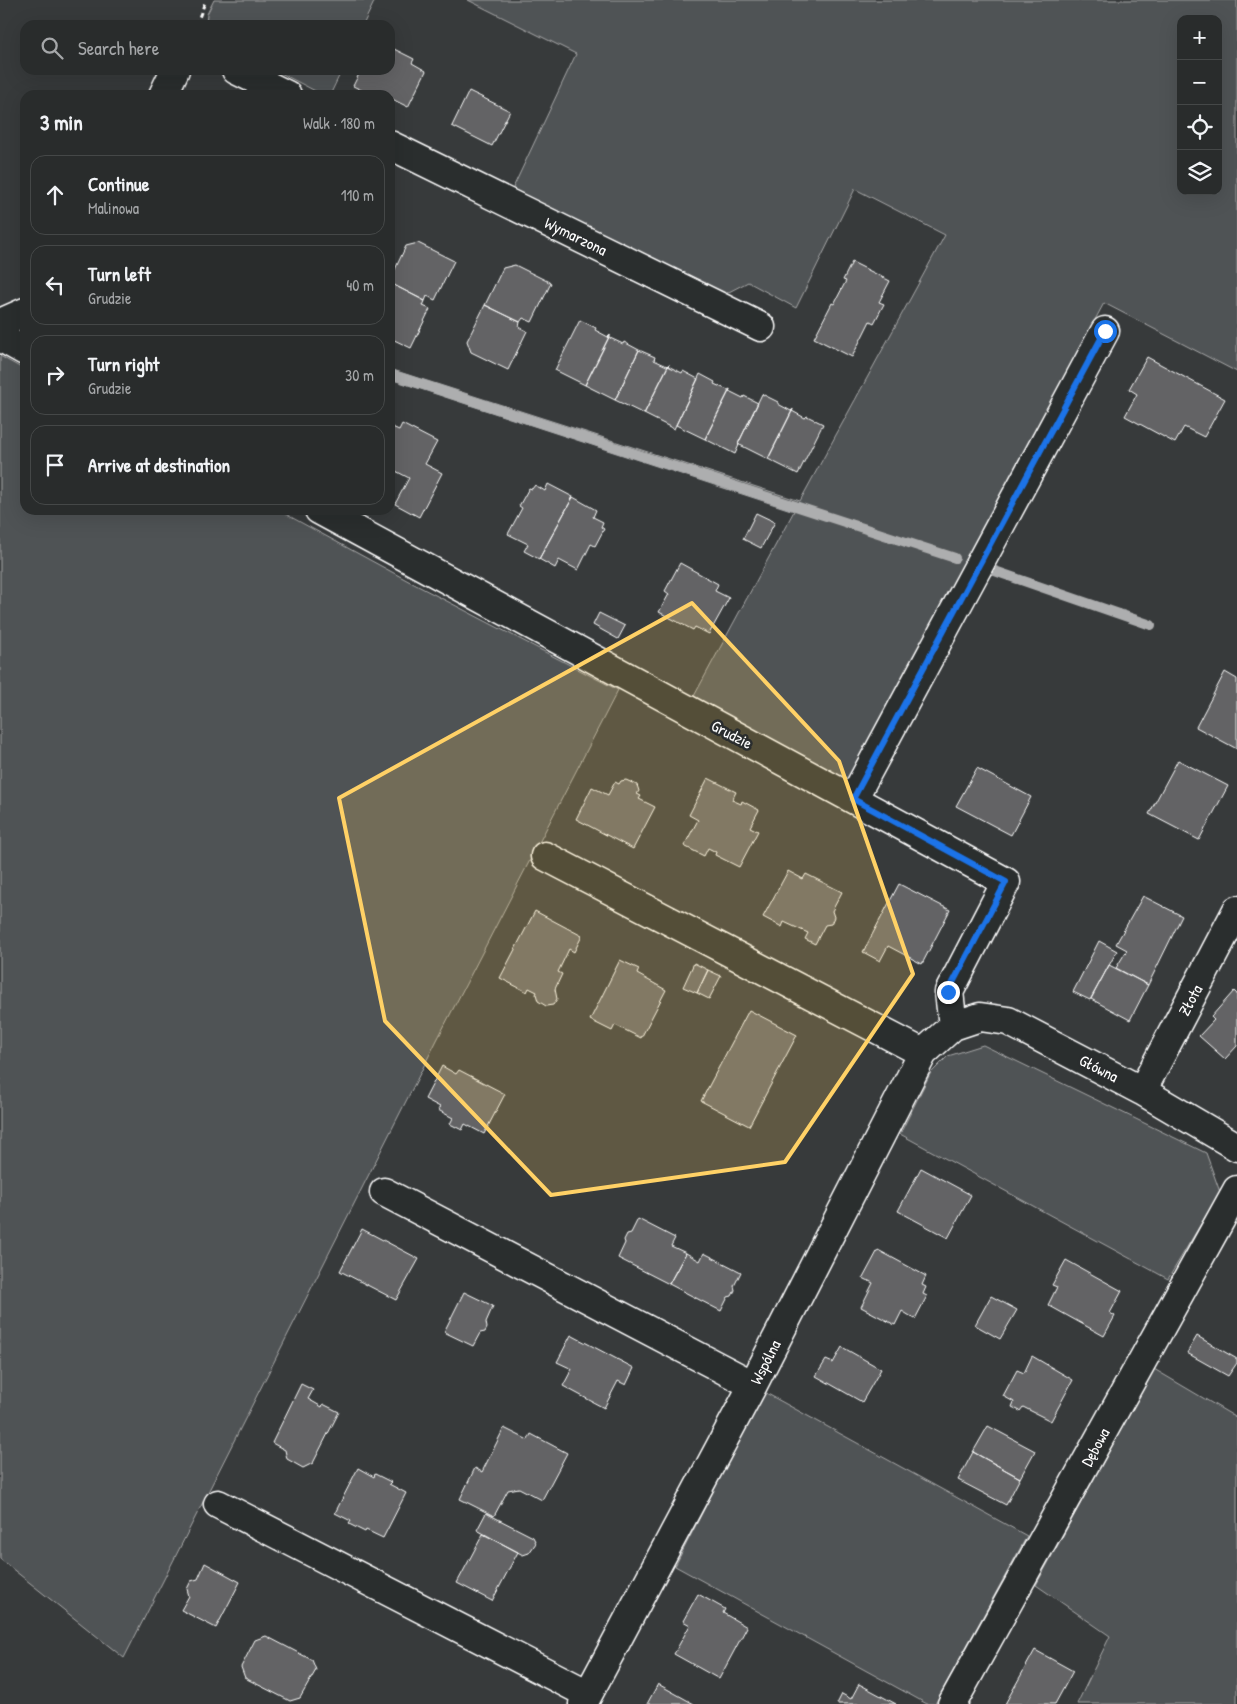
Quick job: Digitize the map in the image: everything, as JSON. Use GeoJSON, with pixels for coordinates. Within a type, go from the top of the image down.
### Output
{"type":"FeatureCollection","features":[{"type":"Feature","properties":{"kind":"street"},"geometry":{"type":"LineString","coordinates":[[166,90],[173,75]]}},
{"type":"Feature","properties":{"kind":"street"},"geometry":{"type":"LineString","coordinates":[[246,75],[277,90]]}},
{"type":"Feature","properties":{"kind":"street","name":"Wymarzona"},"geometry":{"type":"LineString","coordinates":[[395,147],[761,327]]}},
{"type":"Feature","properties":{"kind":"street"},"geometry":{"type":"LineString","coordinates":[[0,322],[20,314]]}},
{"type":"Feature","properties":{"kind":"street"},"geometry":{"type":"LineString","coordinates":[[853,799],[1105,331]]}},
{"type":"Feature","properties":{"kind":"street"},"geometry":{"type":"LineString","coordinates":[[0,337],[20,348]]}},
{"type":"Feature","properties":{"kind":"street","name":"Grudzie"},"geometry":{"type":"LineString","coordinates":[[328,515],[1006,882],[948,992],[953,1026]]}},
{"type":"Feature","properties":{"kind":"street"},"geometry":{"type":"LineString","coordinates":[[545,856],[923,1053]]}},
{"type":"Feature","properties":{"kind":"street","name":"Złota"},"geometry":{"type":"LineString","coordinates":[[1142,1091],[1237,910]]}},
{"type":"Feature","properties":{"kind":"street","name":"Główna"},"geometry":{"type":"LineString","coordinates":[[953,1026],[980,1017],[1008,1021],[1142,1091],[1237,1147]]}},
{"type":"Feature","properties":{"kind":"street","name":"Wspólna"},"geometry":{"type":"LineString","coordinates":[[585,1699],[754,1385],[923,1053],[953,1026]]}},
{"type":"Feature","properties":{"kind":"street","name":"Dębowa"},"geometry":{"type":"LineString","coordinates":[[952,1704],[1237,1190]]}},
{"type":"Feature","properties":{"kind":"street"},"geometry":{"type":"LineString","coordinates":[[384,1192],[754,1385]]}},
{"type":"Feature","properties":{"kind":"street"},"geometry":{"type":"LineString","coordinates":[[218,1504],[585,1699]]}},
{"type":"Feature","properties":{"kind":"path"},"geometry":{"type":"LineString","coordinates":[[198,20],[206,0]]}},
{"type":"Feature","properties":{"kind":"highlighted area"},"geometry":{"type":"Polygon","coordinates":[[[692,603],[839,761],[913,974],[785,1162],[551,1195],[385,1021],[339,798],[692,603]]]}},
{"type":"Feature","properties":{"kind":"shaded area"},"geometry":{"type":"Polygon","coordinates":[[[214,0],[375,0],[365,20],[206,20],[207,14],[214,0]]]}},
{"type":"Feature","properties":{"kind":"shaded area"},"geometry":{"type":"Polygon","coordinates":[[[468,0],[1237,0],[1237,372],[1104,303],[847,782],[693,698],[794,511],[395,381],[395,371],[800,501],[945,235],[855,189],[796,308],[748,282],[725,294],[512,190],[576,54],[468,0]]]}},
{"type":"Feature","properties":{"kind":"shaded area"},"geometry":{"type":"Polygon","coordinates":[[[285,75],[340,75],[332,90],[313,90],[285,75]]]}},
{"type":"Feature","properties":{"kind":"shaded area"},"geometry":{"type":"Polygon","coordinates":[[[0,356],[20,367],[20,515],[287,515],[414,584],[618,690],[438,1038],[124,1658],[0,1559],[0,356]]]}},
{"type":"Feature","properties":{"kind":"shaded area"},"geometry":{"type":"Polygon","coordinates":[[[983,1045],[1206,1153],[1220,1192],[1168,1279],[900,1134],[930,1074],[948,1056],[983,1045]]]}},
{"type":"Feature","properties":{"kind":"shaded area"},"geometry":{"type":"Polygon","coordinates":[[[1154,1369],[1237,1418],[1237,1704],[1077,1704],[1110,1636],[1036,1585],[1154,1369]]]}},
{"type":"Feature","properties":{"kind":"shaded area"},"geometry":{"type":"Polygon","coordinates":[[[764,1392],[1027,1536],[935,1704],[927,1704],[675,1566],[764,1392]]]}},
{"type":"Feature","properties":{"kind":"building"},"geometry":{"type":"Polygon","coordinates":[[[395,50],[414,59],[412,63],[426,71],[408,107],[395,100],[395,90],[361,90],[353,86],[358,75],[395,75],[395,50]]]}},
{"type":"Feature","properties":{"kind":"building"},"geometry":{"type":"Polygon","coordinates":[[[469,91],[510,111],[492,146],[452,126],[469,91]]]}},
{"type":"Feature","properties":{"kind":"building"},"geometry":{"type":"Polygon","coordinates":[[[418,243],[454,261],[435,300],[427,296],[425,301],[395,286],[395,269],[406,246],[418,243]]]}},
{"type":"Feature","properties":{"kind":"building"},"geometry":{"type":"Polygon","coordinates":[[[852,262],[890,281],[879,302],[884,304],[874,323],[870,321],[852,357],[814,338],[846,281],[843,280],[852,262]]]}},
{"type":"Feature","properties":{"kind":"building"},"geometry":{"type":"Polygon","coordinates":[[[515,265],[551,283],[532,322],[523,318],[520,322],[485,305],[503,268],[515,265]]]}},
{"type":"Feature","properties":{"kind":"building"},"geometry":{"type":"Polygon","coordinates":[[[395,286],[425,301],[423,306],[430,309],[411,348],[395,340],[395,286]]]}},
{"type":"Feature","properties":{"kind":"building"},"geometry":{"type":"Polygon","coordinates":[[[485,305],[520,322],[519,327],[527,331],[508,370],[471,352],[467,341],[485,305]]]}},
{"type":"Feature","properties":{"kind":"building"},"geometry":{"type":"Polygon","coordinates":[[[580,320],[608,337],[610,335],[585,385],[555,370],[580,320]]]}},
{"type":"Feature","properties":{"kind":"building"},"geometry":{"type":"Polygon","coordinates":[[[610,335],[610,338],[623,344],[624,342],[639,350],[615,400],[585,385],[610,335]]]}},
{"type":"Feature","properties":{"kind":"building"},"geometry":{"type":"Polygon","coordinates":[[[639,350],[655,357],[654,360],[667,366],[669,364],[644,414],[615,400],[639,350]]]}},
{"type":"Feature","properties":{"kind":"building"},"geometry":{"type":"Polygon","coordinates":[[[1147,357],[1225,399],[1204,437],[1184,427],[1175,443],[1125,416],[1137,394],[1129,389],[1147,357]]]}},
{"type":"Feature","properties":{"kind":"building"},"geometry":{"type":"Polygon","coordinates":[[[668,366],[698,379],[674,429],[644,414],[668,366]]]}},
{"type":"Feature","properties":{"kind":"building"},"geometry":{"type":"Polygon","coordinates":[[[700,374],[715,382],[714,384],[728,390],[730,389],[705,439],[676,425],[700,374]]]}},
{"type":"Feature","properties":{"kind":"building"},"geometry":{"type":"Polygon","coordinates":[[[729,391],[758,403],[735,454],[705,439],[729,391]]]}},
{"type":"Feature","properties":{"kind":"building"},"geometry":{"type":"Polygon","coordinates":[[[762,394],[791,411],[793,409],[768,459],[738,444],[762,394]]]}},
{"type":"Feature","properties":{"kind":"building"},"geometry":{"type":"Polygon","coordinates":[[[792,411],[823,424],[798,474],[768,459],[792,411]]]}},
{"type":"Feature","properties":{"kind":"building"},"geometry":{"type":"Polygon","coordinates":[[[402,424],[437,442],[425,464],[442,473],[419,517],[395,504],[409,478],[395,471],[395,428],[399,430],[402,424]]]}},
{"type":"Feature","properties":{"kind":"building"},"geometry":{"type":"Polygon","coordinates":[[[548,484],[573,497],[539,559],[524,551],[528,544],[508,534],[522,508],[519,506],[529,488],[532,489],[535,485],[545,491],[548,484]]]}},
{"type":"Feature","properties":{"kind":"building"},"geometry":{"type":"Polygon","coordinates":[[[573,497],[596,510],[593,517],[603,522],[601,527],[604,529],[595,546],[591,544],[578,570],[559,560],[555,568],[539,559],[573,497]]]}},
{"type":"Feature","properties":{"kind":"building"},"geometry":{"type":"Polygon","coordinates":[[[756,513],[775,522],[761,548],[743,539],[756,513]]]}},
{"type":"Feature","properties":{"kind":"building"},"geometry":{"type":"Polygon","coordinates":[[[680,563],[718,584],[715,591],[729,598],[709,634],[695,627],[693,630],[659,612],[669,594],[665,591],[680,563]]]}},
{"type":"Feature","properties":{"kind":"building"},"geometry":{"type":"Polygon","coordinates":[[[599,613],[625,626],[618,639],[593,625],[599,613]]]}},
{"type":"Feature","properties":{"kind":"building"},"geometry":{"type":"Polygon","coordinates":[[[1225,672],[1237,679],[1237,749],[1196,727],[1225,672]]]}},
{"type":"Feature","properties":{"kind":"building"},"geometry":{"type":"Polygon","coordinates":[[[1178,760],[1228,786],[1199,840],[1149,814],[1178,760]]]}},
{"type":"Feature","properties":{"kind":"building"},"geometry":{"type":"Polygon","coordinates":[[[977,768],[1031,797],[1011,835],[956,806],[977,768]]]}},
{"type":"Feature","properties":{"kind":"building"},"geometry":{"type":"Polygon","coordinates":[[[708,778],[736,792],[732,800],[741,804],[742,801],[759,810],[750,827],[758,831],[739,867],[715,855],[716,852],[708,848],[704,856],[684,846],[698,820],[689,815],[708,778]]]}},
{"type":"Feature","properties":{"kind":"building"},"geometry":{"type":"Polygon","coordinates":[[[626,780],[637,785],[639,791],[637,794],[641,796],[639,799],[655,807],[633,849],[576,819],[592,787],[608,795],[615,782],[619,784],[621,781],[626,780]]]}},
{"type":"Feature","properties":{"kind":"building"},"geometry":{"type":"Polygon","coordinates":[[[788,871],[803,879],[806,874],[842,892],[832,911],[834,917],[831,924],[825,925],[815,944],[805,939],[808,933],[784,922],[782,927],[763,917],[788,871]]]}},
{"type":"Feature","properties":{"kind":"building"},"geometry":{"type":"Polygon","coordinates":[[[899,884],[950,910],[922,964],[888,946],[880,961],[863,952],[899,884]]]}},
{"type":"Feature","properties":{"kind":"building"},"geometry":{"type":"Polygon","coordinates":[[[1143,896],[1182,916],[1148,985],[1116,968],[1127,950],[1116,944],[1143,896]]]}},
{"type":"Feature","properties":{"kind":"building"},"geometry":{"type":"Polygon","coordinates":[[[535,911],[582,936],[574,952],[569,949],[558,972],[562,974],[555,989],[557,999],[553,1005],[546,1006],[538,1001],[537,992],[529,988],[527,992],[500,978],[535,911]]]}},
{"type":"Feature","properties":{"kind":"building"},"geometry":{"type":"Polygon","coordinates":[[[1099,941],[1117,951],[1090,1000],[1073,992],[1099,941]]]}},
{"type":"Feature","properties":{"kind":"building"},"geometry":{"type":"Polygon","coordinates":[[[620,960],[639,969],[637,974],[666,990],[641,1038],[615,1025],[612,1031],[590,1020],[620,960]]]}},
{"type":"Feature","properties":{"kind":"building"},"geometry":{"type":"Polygon","coordinates":[[[694,963],[708,970],[697,993],[683,987],[694,963]]]}},
{"type":"Feature","properties":{"kind":"building"},"geometry":{"type":"Polygon","coordinates":[[[1109,965],[1148,985],[1130,1020],[1091,999],[1109,965]]]}},
{"type":"Feature","properties":{"kind":"building"},"geometry":{"type":"Polygon","coordinates":[[[708,970],[721,976],[709,999],[697,993],[708,970]]]}},
{"type":"Feature","properties":{"kind":"building"},"geometry":{"type":"Polygon","coordinates":[[[1234,991],[1237,994],[1237,1046],[1225,1059],[1199,1036],[1214,1020],[1211,1017],[1234,991]]]}},
{"type":"Feature","properties":{"kind":"building"},"geometry":{"type":"Polygon","coordinates":[[[749,1010],[797,1035],[749,1126],[701,1101],[749,1010]]]}},
{"type":"Feature","properties":{"kind":"building"},"geometry":{"type":"Polygon","coordinates":[[[442,1066],[456,1074],[459,1070],[505,1094],[484,1134],[465,1124],[462,1130],[450,1124],[453,1118],[438,1110],[440,1107],[425,1099],[442,1066]]]}},
{"type":"Feature","properties":{"kind":"building"},"geometry":{"type":"Polygon","coordinates":[[[921,1168],[971,1195],[948,1238],[898,1211],[921,1168]]]}},
{"type":"Feature","properties":{"kind":"building"},"geometry":{"type":"Polygon","coordinates":[[[638,1219],[675,1238],[671,1246],[686,1253],[669,1284],[618,1258],[627,1234],[631,1233],[638,1219]]]}},
{"type":"Feature","properties":{"kind":"building"},"geometry":{"type":"Polygon","coordinates":[[[362,1229],[419,1259],[396,1300],[340,1271],[362,1229]]]}},
{"type":"Feature","properties":{"kind":"building"},"geometry":{"type":"Polygon","coordinates":[[[878,1250],[926,1276],[922,1285],[926,1287],[923,1294],[927,1296],[915,1319],[902,1311],[895,1325],[861,1307],[873,1283],[863,1278],[878,1250]]]}},
{"type":"Feature","properties":{"kind":"building"},"geometry":{"type":"Polygon","coordinates":[[[686,1253],[700,1261],[704,1253],[741,1272],[734,1286],[735,1290],[732,1296],[728,1297],[721,1311],[669,1284],[686,1253]]]}},
{"type":"Feature","properties":{"kind":"building"},"geometry":{"type":"Polygon","coordinates":[[[1066,1260],[1122,1291],[1110,1313],[1115,1316],[1104,1336],[1048,1305],[1057,1287],[1052,1285],[1066,1260]]]}},
{"type":"Feature","properties":{"kind":"building"},"geometry":{"type":"Polygon","coordinates":[[[464,1292],[493,1306],[486,1322],[487,1328],[485,1332],[480,1333],[473,1346],[444,1332],[464,1292]]]}},
{"type":"Feature","properties":{"kind":"building"},"geometry":{"type":"Polygon","coordinates":[[[991,1296],[1017,1310],[1000,1339],[975,1325],[991,1296]]]}},
{"type":"Feature","properties":{"kind":"building"},"geometry":{"type":"Polygon","coordinates":[[[571,1335],[634,1368],[626,1385],[618,1381],[604,1408],[563,1386],[572,1369],[557,1362],[571,1335]]]}},
{"type":"Feature","properties":{"kind":"building"},"geometry":{"type":"Polygon","coordinates":[[[1197,1336],[1237,1359],[1237,1363],[1228,1376],[1187,1353],[1197,1336]]]}},
{"type":"Feature","properties":{"kind":"building"},"geometry":{"type":"Polygon","coordinates":[[[842,1347],[881,1369],[862,1402],[816,1376],[826,1360],[833,1363],[842,1347]]]}},
{"type":"Feature","properties":{"kind":"building"},"geometry":{"type":"Polygon","coordinates":[[[1032,1356],[1073,1380],[1051,1421],[1023,1407],[1020,1411],[1012,1407],[1014,1402],[1003,1396],[1017,1370],[1024,1373],[1032,1356]]]}},
{"type":"Feature","properties":{"kind":"building"},"geometry":{"type":"Polygon","coordinates":[[[301,1384],[313,1390],[308,1399],[322,1407],[323,1404],[339,1412],[313,1463],[303,1468],[287,1459],[285,1450],[272,1443],[301,1384]]]}},
{"type":"Feature","properties":{"kind":"building"},"geometry":{"type":"Polygon","coordinates":[[[988,1426],[1035,1451],[1020,1478],[973,1452],[988,1426]]]}},
{"type":"Feature","properties":{"kind":"building"},"geometry":{"type":"Polygon","coordinates":[[[504,1428],[528,1440],[531,1434],[567,1453],[542,1500],[519,1488],[508,1490],[494,1516],[460,1499],[475,1468],[482,1472],[504,1428]]]}},
{"type":"Feature","properties":{"kind":"building"},"geometry":{"type":"Polygon","coordinates":[[[973,1452],[1020,1478],[1006,1505],[958,1480],[973,1452]]]}},
{"type":"Feature","properties":{"kind":"building"},"geometry":{"type":"Polygon","coordinates":[[[358,1468],[374,1477],[375,1474],[391,1482],[389,1484],[406,1493],[383,1538],[349,1524],[351,1521],[335,1513],[358,1468]]]}},
{"type":"Feature","properties":{"kind":"building"},"geometry":{"type":"Polygon","coordinates":[[[486,1513],[533,1537],[536,1543],[529,1553],[523,1555],[477,1530],[486,1513]]]}},
{"type":"Feature","properties":{"kind":"building"},"geometry":{"type":"Polygon","coordinates":[[[483,1534],[518,1552],[492,1601],[457,1583],[483,1534]]]}},
{"type":"Feature","properties":{"kind":"building"},"geometry":{"type":"Polygon","coordinates":[[[205,1563],[240,1582],[216,1628],[181,1610],[189,1596],[187,1589],[191,1581],[198,1579],[205,1563]]]}},
{"type":"Feature","properties":{"kind":"building"},"geometry":{"type":"Polygon","coordinates":[[[698,1594],[725,1609],[723,1613],[747,1627],[719,1679],[674,1654],[690,1625],[683,1621],[698,1594]]]}},
{"type":"Feature","properties":{"kind":"building"},"geometry":{"type":"Polygon","coordinates":[[[266,1636],[312,1660],[316,1670],[300,1698],[290,1701],[245,1678],[241,1667],[255,1640],[266,1636]]]}},
{"type":"Feature","properties":{"kind":"building"},"geometry":{"type":"Polygon","coordinates":[[[1035,1650],[1073,1671],[1055,1704],[1005,1704],[1035,1650]]]}},
{"type":"Feature","properties":{"kind":"building"},"geometry":{"type":"Polygon","coordinates":[[[658,1684],[694,1704],[647,1704],[658,1684]]]}},
{"type":"Feature","properties":{"kind":"building"},"geometry":{"type":"Polygon","coordinates":[[[859,1684],[896,1704],[837,1704],[842,1694],[851,1699],[859,1684]]]}},
{"type":"Feature","properties":{"kind":"waterway"},"geometry":{"type":"LineString","coordinates":[[395,376],[955,558]]}},
{"type":"Feature","properties":{"kind":"waterway"},"geometry":{"type":"LineString","coordinates":[[989,569],[1151,625]]}},
{"type":"Feature","properties":{"kind":"route"},"geometry":{"type":"LineString","coordinates":[[948,992],[1006,882],[853,799],[1105,331]]}}]}
